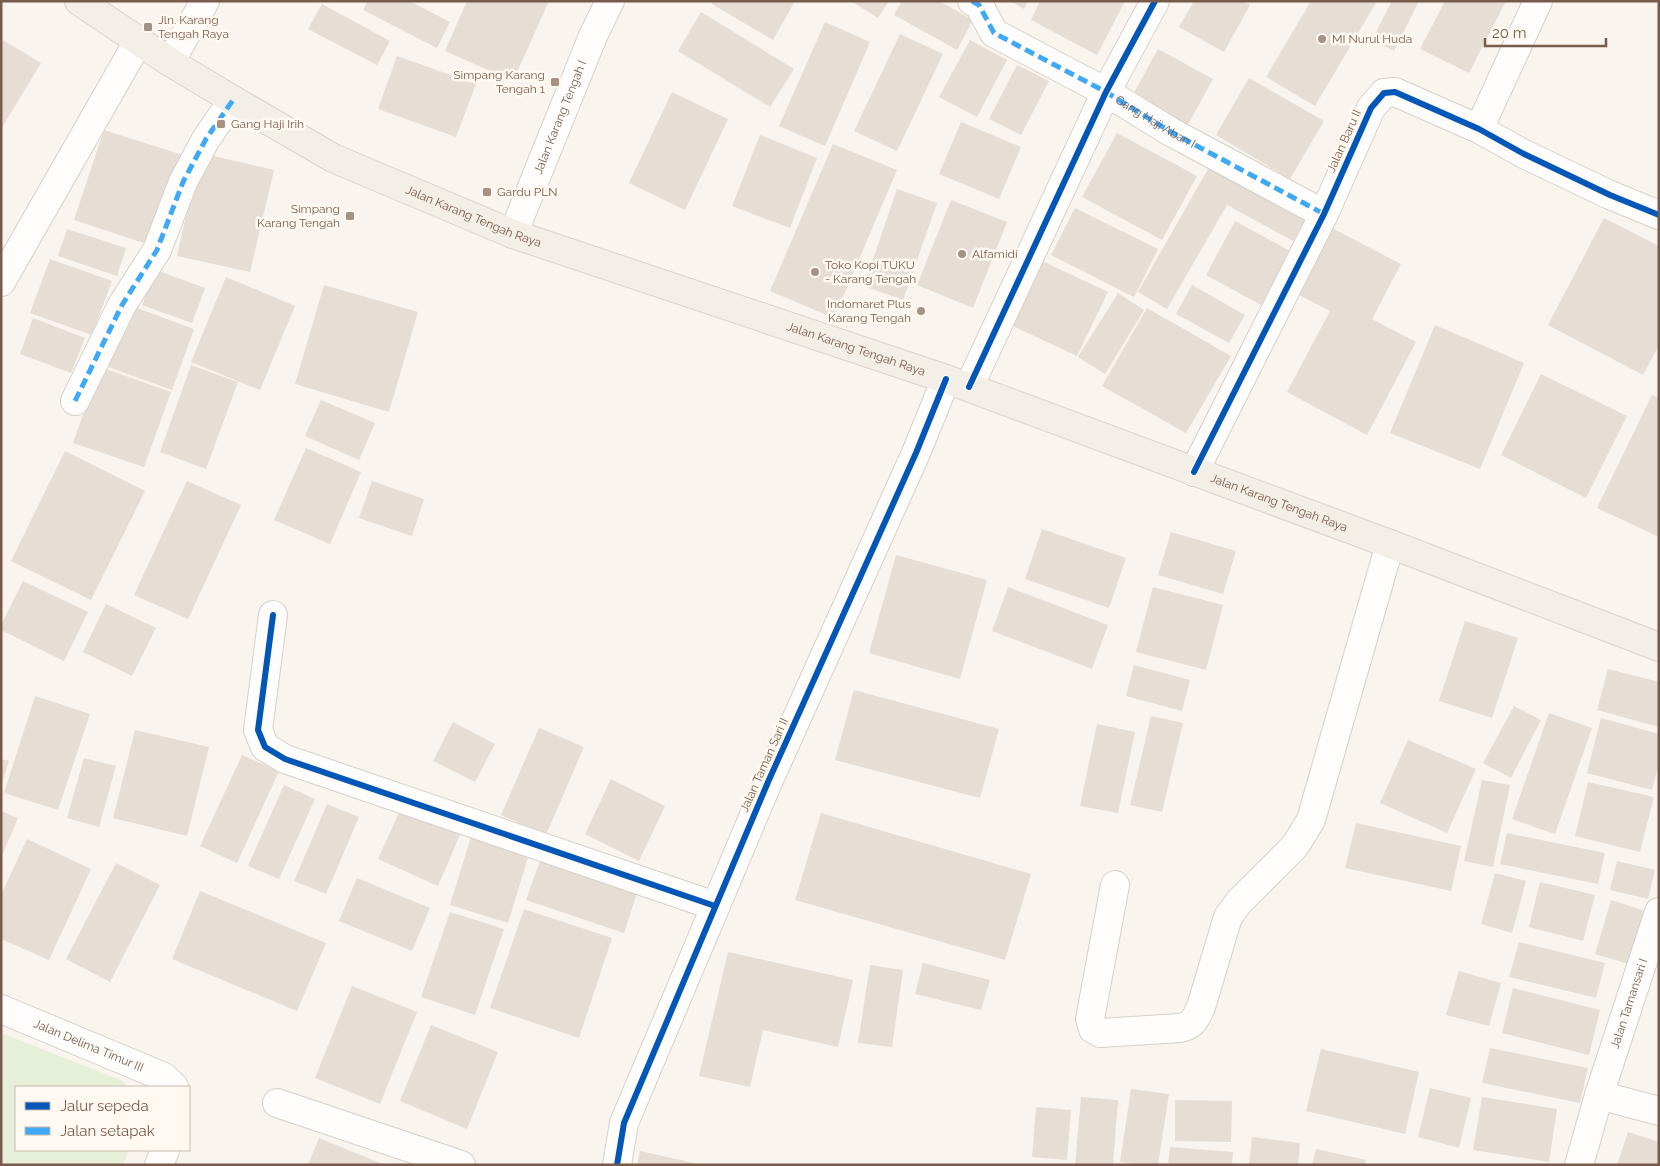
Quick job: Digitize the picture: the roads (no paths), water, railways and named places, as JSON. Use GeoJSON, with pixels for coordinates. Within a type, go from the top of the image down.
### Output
{"type":"FeatureCollection","features":[{"type":"Feature","properties":{"kind":"main road","name":"Jalan Karang Tengah Raya"},"geometry":{"type":"LineString","coordinates":[[79,1],[170,62],[333,158],[513,234],[958,383],[1390,544],[1659,647]]}},
{"type":"Feature","properties":{"kind":"street"},"geometry":{"type":"LineString","coordinates":[[170,62],[205,1]]}},
{"type":"Feature","properties":{"kind":"street","name":"Jalan Karang Tengah I"},"geometry":{"type":"LineString","coordinates":[[513,234],[593,36],[610,1]]}},
{"type":"Feature","properties":{"kind":"street","name":"Gang Haji Aban I"},"geometry":{"type":"LineString","coordinates":[[972,1],[979,5],[994,33],[1106,92],[1171,132],[1324,214]]}},
{"type":"Feature","properties":{"kind":"street","name":"Jalan Taman Sari II"},"geometry":{"type":"LineString","coordinates":[[617,1165],[624,1123],[715,906],[768,782],[916,453],[958,383],[1106,92],[1155,1]]}},
{"type":"Feature","properties":{"kind":"street"},"geometry":{"type":"LineString","coordinates":[[1479,129],[1538,1]]}},
{"type":"Feature","properties":{"kind":"street"},"geometry":{"type":"LineString","coordinates":[[2,278],[138,42]]}},
{"type":"Feature","properties":{"kind":"street","name":"Jalan Baru II"},"geometry":{"type":"LineString","coordinates":[[1194,472],[1324,214],[1371,108],[1384,93],[1395,92],[1479,129],[1524,154],[1610,195],[1659,215]]}},
{"type":"Feature","properties":{"kind":"street"},"geometry":{"type":"LineString","coordinates":[[75,401],[122,305],[157,250],[184,182],[206,139],[233,100]]}},
{"type":"Feature","properties":{"kind":"street"},"geometry":{"type":"LineString","coordinates":[[1115,885],[1090,1020],[1093,1029],[1100,1033],[1189,1026],[1196,1019],[1201,1007],[1228,917],[1239,902],[1295,846],[1311,820],[1390,544]]}},
{"type":"Feature","properties":{"kind":"street"},"geometry":{"type":"LineString","coordinates":[[273,615],[258,730],[265,747],[285,759],[715,906]]}},
{"type":"Feature","properties":{"kind":"street","name":"Jalan Tamansari I"},"geometry":{"type":"LineString","coordinates":[[1579,1165],[1599,1094],[1659,912]]}},
{"type":"Feature","properties":{"kind":"street","name":"Jalan Delima Timur III"},"geometry":{"type":"LineString","coordinates":[[1,1009],[164,1077],[173,1086]]}},
{"type":"Feature","properties":{"kind":"street"},"geometry":{"type":"LineString","coordinates":[[1599,1094],[1659,1111]]}},
{"type":"Feature","properties":{"kind":"street"},"geometry":{"type":"LineString","coordinates":[[277,1103],[460,1165]]}},
{"type":"Feature","properties":{"kind":"street"},"geometry":{"type":"LineString","coordinates":[[159,1165],[165,1151]]}},
{"type":"Feature","properties":{"kind":"place","name":"Jln. Karang Tengah Raya"},"geometry":{"type":"Point","coordinates":[148,27]}},
{"type":"Feature","properties":{"kind":"place","name":"MI Nurul Huda"},"geometry":{"type":"Point","coordinates":[1322,39]}},
{"type":"Feature","properties":{"kind":"place","name":"Simpang Karang Tengah 1"},"geometry":{"type":"Point","coordinates":[555,82]}},
{"type":"Feature","properties":{"kind":"place","name":"Gang Haji Irih"},"geometry":{"type":"Point","coordinates":[221,124]}},
{"type":"Feature","properties":{"kind":"place","name":"Gardu PLN"},"geometry":{"type":"Point","coordinates":[487,192]}},
{"type":"Feature","properties":{"kind":"place","name":"Simpang Karang Tengah"},"geometry":{"type":"Point","coordinates":[350,216]}},
{"type":"Feature","properties":{"kind":"place","name":"Alfamidi"},"geometry":{"type":"Point","coordinates":[962,254]}},
{"type":"Feature","properties":{"kind":"place","name":"Toko Kopi TUKU - Karang Tengah"},"geometry":{"type":"Point","coordinates":[815,272]}},
{"type":"Feature","properties":{"kind":"place","name":"Indomaret Plus Karang Tengah"},"geometry":{"type":"Point","coordinates":[921,311]}}]}
